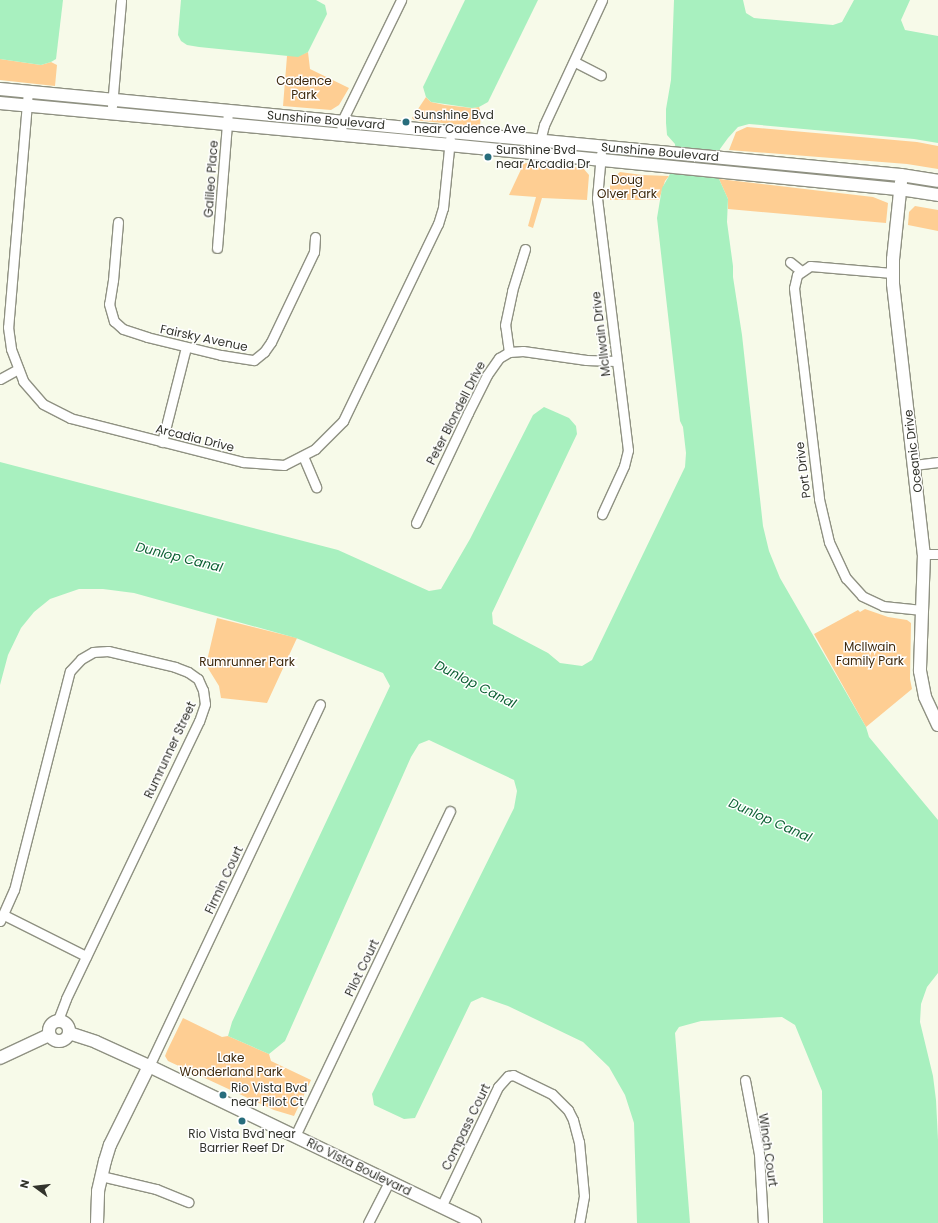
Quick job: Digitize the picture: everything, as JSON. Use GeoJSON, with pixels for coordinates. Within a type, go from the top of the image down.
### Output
{"type":"FeatureCollection","features":[{"type":"Feature","properties":{"kind":"main road","name":"Sunshine Boulevard"},"geometry":{"type":"LineString","coordinates":[[0,89],[666,152],[902,175],[938,180]]}},
{"type":"Feature","properties":{"kind":"main road","name":"Sunshine Boulevard"},"geometry":{"type":"LineString","coordinates":[[0,103],[900,189],[938,195]]}},
{"type":"Feature","properties":{"kind":"main road","name":"Oceanic Drive"},"geometry":{"type":"LineString","coordinates":[[902,175],[892,273],[924,554],[920,671],[925,697],[938,725]]}},
{"type":"Feature","properties":{"kind":"main road"},"geometry":{"type":"LineString","coordinates":[[58,1020],[68,1025],[69,1034],[65,1039],[57,1041],[49,1034],[51,1024],[58,1020]]}},
{"type":"Feature","properties":{"kind":"main road"},"geometry":{"type":"LineString","coordinates":[[0,1058],[49,1034]]}},
{"type":"Feature","properties":{"kind":"main road","name":"Rio Vista Boulevard"},"geometry":{"type":"LineString","coordinates":[[69,1034],[96,1042],[149,1066],[475,1223]]}},
{"type":"Feature","properties":{"kind":"main road"},"geometry":{"type":"LineString","coordinates":[[97,1223],[98,1191],[110,1145],[149,1066]]}},
{"type":"Feature","properties":{"kind":"street"},"geometry":{"type":"LineString","coordinates":[[112,114],[121,0]]}},
{"type":"Feature","properties":{"kind":"street"},"geometry":{"type":"LineString","coordinates":[[341,135],[342,121],[400,0]]}},
{"type":"Feature","properties":{"kind":"street"},"geometry":{"type":"LineString","coordinates":[[538,154],[539,140],[544,125],[575,62],[602,0]]}},
{"type":"Feature","properties":{"kind":"street"},"geometry":{"type":"LineString","coordinates":[[575,62],[601,75]]}},
{"type":"Feature","properties":{"kind":"street","name":"Arcadia Drive"},"geometry":{"type":"LineString","coordinates":[[28,91],[28,106],[8,327],[11,349],[23,381],[43,404],[70,418],[243,462],[284,465],[315,449],[343,421],[438,224],[443,208],[451,132]]}},
{"type":"Feature","properties":{"kind":"street","name":"Galileo Place"},"geometry":{"type":"LineString","coordinates":[[217,248],[228,110]]}},
{"type":"Feature","properties":{"kind":"street","name":"McIIwain Drive"},"geometry":{"type":"LineString","coordinates":[[602,146],[597,198],[628,450],[624,466],[602,514]]}},
{"type":"Feature","properties":{"kind":"street","name":"Fairsky Avenue"},"geometry":{"type":"LineString","coordinates":[[118,222],[113,280],[109,304],[114,321],[123,330],[186,347],[248,360],[254,360],[264,352],[272,342],[314,252],[315,237]]}},
{"type":"Feature","properties":{"kind":"street"},"geometry":{"type":"LineString","coordinates":[[525,250],[512,291],[505,325],[509,352],[523,350],[586,360],[616,361]]}},
{"type":"Feature","properties":{"kind":"street"},"geometry":{"type":"LineString","coordinates":[[790,262],[801,271],[810,266],[816,266],[892,273]]}},
{"type":"Feature","properties":{"kind":"street","name":"Port Drive"},"geometry":{"type":"LineString","coordinates":[[801,271],[795,280],[794,288],[819,499],[828,542],[846,578],[862,596],[876,603],[890,607],[922,610]]}},
{"type":"Feature","properties":{"kind":"street"},"geometry":{"type":"LineString","coordinates":[[162,442],[186,347]]}},
{"type":"Feature","properties":{"kind":"street","name":"Peter Blondell Drive"},"geometry":{"type":"LineString","coordinates":[[416,523],[487,375],[499,358],[509,352]]}},
{"type":"Feature","properties":{"kind":"street"},"geometry":{"type":"LineString","coordinates":[[0,379],[18,369]]}},
{"type":"Feature","properties":{"kind":"street"},"geometry":{"type":"LineString","coordinates":[[303,456],[316,487]]}},
{"type":"Feature","properties":{"kind":"street"},"geometry":{"type":"LineString","coordinates":[[914,465],[938,462]]}},
{"type":"Feature","properties":{"kind":"street"},"geometry":{"type":"LineString","coordinates":[[924,554],[938,554]]}},
{"type":"Feature","properties":{"kind":"street","name":"Rumrunner Street"},"geometry":{"type":"LineString","coordinates":[[2,918],[14,890],[70,671],[80,658],[92,652],[108,651],[175,667],[188,672],[198,679],[203,690],[206,704],[86,956],[58,1020]]}},
{"type":"Feature","properties":{"kind":"street","name":"Firmin Court"},"geometry":{"type":"LineString","coordinates":[[149,1066],[320,704]]}},
{"type":"Feature","properties":{"kind":"street","name":"Pilot Court"},"geometry":{"type":"LineString","coordinates":[[295,1136],[450,810]]}},
{"type":"Feature","properties":{"kind":"street"},"geometry":{"type":"LineString","coordinates":[[2,918],[86,956]]}},
{"type":"Feature","properties":{"kind":"street","name":"Compass Court"},"geometry":{"type":"LineString","coordinates":[[441,1207],[498,1086],[508,1076],[513,1076],[552,1094],[568,1110],[573,1120],[579,1142],[584,1196],[579,1223]]}},
{"type":"Feature","properties":{"kind":"street","name":"Winch Court"},"geometry":{"type":"LineString","coordinates":[[744,1080],[759,1154],[763,1223]]}},
{"type":"Feature","properties":{"kind":"street"},"geometry":{"type":"LineString","coordinates":[[101,1176],[156,1189],[188,1202]]}},
{"type":"Feature","properties":{"kind":"street"},"geometry":{"type":"LineString","coordinates":[[368,1223],[389,1182]]}},
{"type":"Feature","properties":{"kind":"green space","name":"Cadence Park"},"geometry":{"type":"Polygon","coordinates":[[[308,52],[310,69],[349,88],[339,105],[331,110],[283,106],[287,56],[298,56],[308,52]]]}},
{"type":"Feature","properties":{"kind":"green space"},"geometry":{"type":"Polygon","coordinates":[[[0,59],[41,65],[51,62],[57,65],[55,86],[0,80],[0,59]]]}},
{"type":"Feature","properties":{"kind":"green space"},"geometry":{"type":"Polygon","coordinates":[[[426,97],[431,102],[445,105],[472,108],[479,107],[481,113],[480,127],[414,120],[412,118],[426,97]]]}},
{"type":"Feature","properties":{"kind":"green space"},"geometry":{"type":"Polygon","coordinates":[[[747,127],[917,142],[938,146],[938,169],[907,164],[729,150],[736,132],[747,127]]]}},
{"type":"Feature","properties":{"kind":"green space"},"geometry":{"type":"Polygon","coordinates":[[[524,163],[583,168],[589,175],[587,200],[542,198],[533,228],[528,226],[536,197],[509,195],[524,163]]]}},
{"type":"Feature","properties":{"kind":"green space","name":"Doug Olver Park"},"geometry":{"type":"Polygon","coordinates":[[[620,172],[642,175],[669,176],[665,181],[659,200],[610,200],[610,185],[613,178],[620,172]]]}},
{"type":"Feature","properties":{"kind":"green space"},"geometry":{"type":"Polygon","coordinates":[[[719,179],[873,197],[888,203],[886,223],[728,209],[728,199],[719,179]]]}},
{"type":"Feature","properties":{"kind":"green space"},"geometry":{"type":"Polygon","coordinates":[[[915,206],[938,210],[938,231],[908,225],[909,212],[915,206]]]}},
{"type":"Feature","properties":{"kind":"green space","name":"McIlwain Family Park"},"geometry":{"type":"Polygon","coordinates":[[[865,609],[888,617],[907,620],[911,623],[910,679],[912,689],[866,727],[814,634],[858,610],[860,612],[865,609]]]}},
{"type":"Feature","properties":{"kind":"green space","name":"Rumrunner Park"},"geometry":{"type":"Polygon","coordinates":[[[217,618],[297,638],[267,703],[221,698],[219,686],[206,665],[217,618]]]}},
{"type":"Feature","properties":{"kind":"green space","name":"Lake Wonderland Park"},"geometry":{"type":"Polygon","coordinates":[[[183,1018],[222,1037],[228,1036],[269,1054],[271,1061],[311,1080],[294,1116],[274,1110],[168,1061],[165,1056],[183,1018]]]}},
{"type":"Feature","properties":{"kind":"water"},"geometry":{"type":"Polygon","coordinates":[[[0,0],[63,0],[56,59],[41,65],[0,59],[0,0]]]}},
{"type":"Feature","properties":{"kind":"water"},"geometry":{"type":"Polygon","coordinates":[[[181,0],[316,0],[325,5],[327,14],[308,52],[298,57],[187,45],[181,41],[178,35],[181,0]]]}},
{"type":"Feature","properties":{"kind":"water"},"geometry":{"type":"Polygon","coordinates":[[[465,0],[538,0],[488,102],[479,107],[472,108],[431,102],[426,97],[423,87],[465,0]]]}},
{"type":"Feature","properties":{"kind":"water","name":"Dunlop Canal"},"geometry":{"type":"Polygon","coordinates":[[[674,0],[743,0],[746,13],[754,18],[833,25],[842,22],[854,0],[910,0],[901,20],[905,30],[938,36],[938,143],[914,139],[749,124],[738,127],[728,138],[720,149],[717,167],[719,179],[728,199],[727,222],[733,277],[742,335],[763,526],[769,551],[780,578],[866,727],[869,737],[938,820],[938,973],[927,987],[921,1004],[920,1022],[933,1076],[936,1100],[938,1140],[938,1223],[823,1223],[822,1091],[795,1025],[782,1017],[701,1021],[679,1027],[675,1033],[690,1223],[637,1223],[634,1123],[625,1095],[609,1067],[583,1042],[508,1006],[482,997],[471,1002],[415,1118],[404,1119],[374,1105],[372,1094],[514,808],[517,791],[514,780],[429,740],[419,744],[411,757],[285,1041],[269,1054],[228,1036],[232,1022],[390,686],[383,673],[296,638],[134,593],[103,589],[79,589],[50,599],[34,612],[21,628],[8,655],[0,685],[0,462],[338,550],[429,591],[441,589],[470,539],[533,415],[544,407],[569,418],[576,426],[577,434],[492,613],[493,624],[548,653],[560,663],[582,666],[592,660],[685,467],[686,453],[683,427],[680,421],[657,218],[662,188],[669,176],[676,158],[675,144],[667,135],[666,123],[666,109],[671,80],[674,0]]]}},
{"type":"Feature","properties":{"kind":"place","name":"Sunshine Bvd near Cadence Ave"},"geometry":{"type":"Point","coordinates":[406,122]}},
{"type":"Feature","properties":{"kind":"place","name":"Sunshine Bvd near Arcadia Dr"},"geometry":{"type":"Point","coordinates":[488,157]}},
{"type":"Feature","properties":{"kind":"place","name":"Rio Vista Bvd near Pilot Ct"},"geometry":{"type":"Point","coordinates":[223,1095]}},
{"type":"Feature","properties":{"kind":"place","name":"Rio Vista Bvd near Barrier Reef Dr"},"geometry":{"type":"Point","coordinates":[242,1121]}}]}
